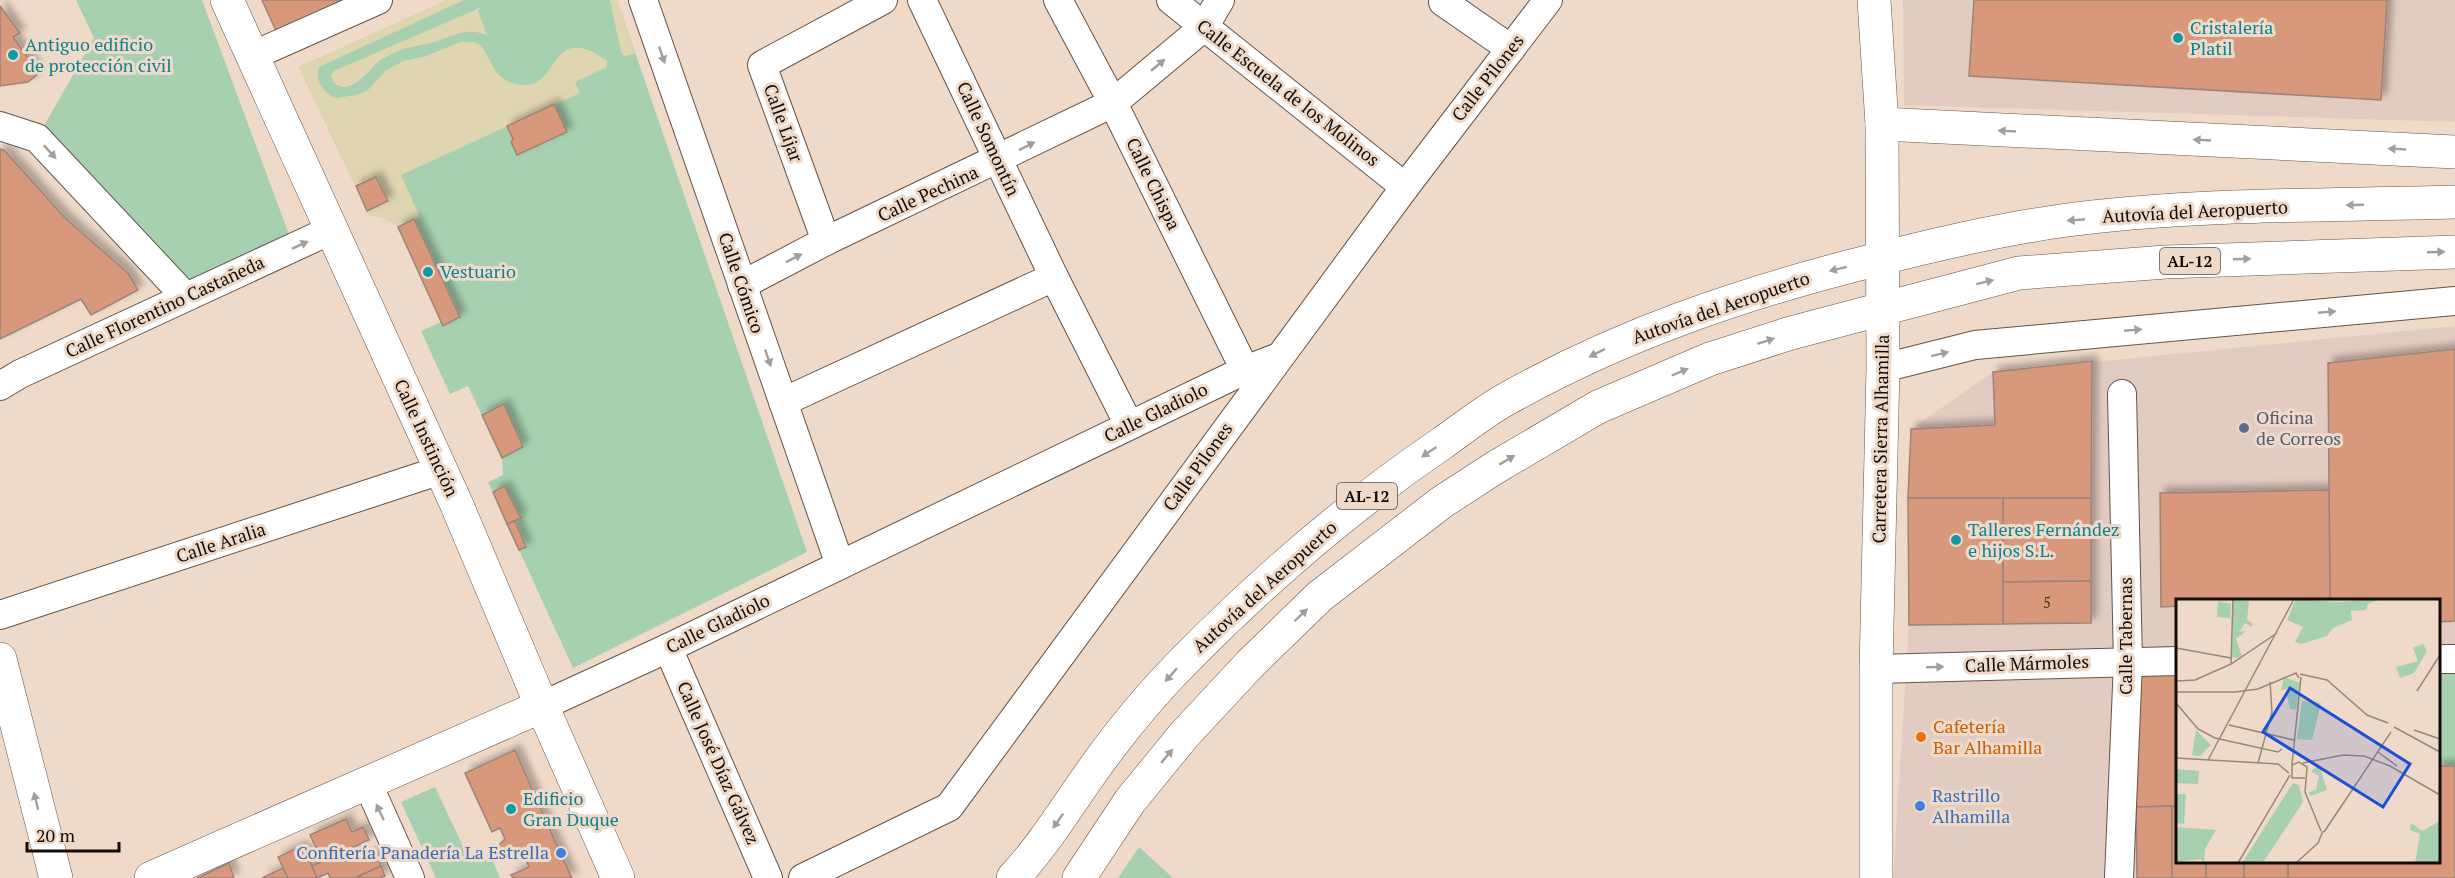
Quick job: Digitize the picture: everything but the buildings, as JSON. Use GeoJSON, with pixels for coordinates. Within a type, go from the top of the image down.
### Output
{"type":"FeatureCollection","features":[{"type":"Feature","properties":{"kind":"main road","name":"Calle Instinción"},"geometry":{"type":"LineString","coordinates":[[227,0],[495,590],[542,706],[618,878]]}},
{"type":"Feature","properties":{"kind":"main road","name":"Carretera Sierra Alhamilla"},"geometry":{"type":"LineString","coordinates":[[1874,0],[1882,124],[1883,368],[1876,669],[1876,878]]}},
{"type":"Feature","properties":{"kind":"main road"},"geometry":{"type":"LineString","coordinates":[[1882,124],[2455,152]]}},
{"type":"Feature","properties":{"kind":"main road","name":"Autovía del Aeropuerto"},"geometry":{"type":"LineString","coordinates":[[1013,878],[1043,842],[1110,747],[1181,664],[1300,550],[1383,483],[1501,402],[1620,342],[1710,307],[1822,273],[1936,245],[2060,221],[2177,210],[2455,202]]}},
{"type":"Feature","properties":{"kind":"main road","name":"AL-12"},"geometry":{"type":"LineString","coordinates":[[1079,878],[1130,801],[1213,703],[1320,596],[1420,518],[1496,467],[1598,407],[1710,359],[1791,333],[2019,273],[2166,262],[2455,252]]}},
{"type":"Feature","properties":{"kind":"main road"},"geometry":{"type":"LineString","coordinates":[[0,659],[56,878]]}},
{"type":"Feature","properties":{"kind":"main road","name":"Calle Gladiolo"},"geometry":{"type":"LineString","coordinates":[[151,878],[542,706]]}},
{"type":"Feature","properties":{"kind":"street"},"geometry":{"type":"LineString","coordinates":[[252,56],[378,0]]}},
{"type":"Feature","properties":{"kind":"street","name":"Calle Cómico"},"geometry":{"type":"LineString","coordinates":[[643,0],[840,565]]}},
{"type":"Feature","properties":{"kind":"street","name":"Calle Líjar"},"geometry":{"type":"LineString","coordinates":[[826,242],[762,64],[883,0]]}},
{"type":"Feature","properties":{"kind":"street","name":"Calle Somontín"},"geometry":{"type":"LineString","coordinates":[[922,0],[1054,277],[1129,425]]}},
{"type":"Feature","properties":{"kind":"street","name":"Calle Chispa"},"geometry":{"type":"LineString","coordinates":[[1058,0],[1113,103],[1245,370]]}},
{"type":"Feature","properties":{"kind":"street","name":"Calle Escuela de los Molinos"},"geometry":{"type":"LineString","coordinates":[[1171,0],[1405,187]]}},
{"type":"Feature","properties":{"kind":"street","name":"Calle Pechina"},"geometry":{"type":"LineString","coordinates":[[742,285],[1113,103],[1204,27],[1220,0]]}},
{"type":"Feature","properties":{"kind":"street"},"geometry":{"type":"LineString","coordinates":[[1444,0],[1443,2],[1510,49]]}},
{"type":"Feature","properties":{"kind":"street","name":"Calle Pilones"},"geometry":{"type":"LineString","coordinates":[[803,878],[949,807],[1405,187],[1548,0]]}},
{"type":"Feature","properties":{"kind":"street"},"geometry":{"type":"LineString","coordinates":[[0,126],[37,138],[185,296]]}},
{"type":"Feature","properties":{"kind":"street","name":"Calle Florentino Castañeda"},"geometry":{"type":"LineString","coordinates":[[0,386],[20,374],[185,296],[331,230]]}},
{"type":"Feature","properties":{"kind":"street"},"geometry":{"type":"LineString","coordinates":[[783,402],[1054,277]]}},
{"type":"Feature","properties":{"kind":"street"},"geometry":{"type":"LineString","coordinates":[[1883,368],[1975,345],[2455,301]]}},
{"type":"Feature","properties":{"kind":"street","name":"Calle Gladiolo"},"geometry":{"type":"LineString","coordinates":[[542,706],[668,648],[1245,370],[1279,357]]}},
{"type":"Feature","properties":{"kind":"street","name":"Calle Tabernas"},"geometry":{"type":"LineString","coordinates":[[2118,878],[2127,662],[2122,394]]}},
{"type":"Feature","properties":{"kind":"street","name":"Calle Aralia"},"geometry":{"type":"LineString","coordinates":[[0,615],[441,470]]}},
{"type":"Feature","properties":{"kind":"street","name":"Calle José Díaz Gálvez"},"geometry":{"type":"LineString","coordinates":[[668,648],[768,878]]}},
{"type":"Feature","properties":{"kind":"street"},"geometry":{"type":"LineString","coordinates":[[2440,660],[2455,659]]}},
{"type":"Feature","properties":{"kind":"street","name":"Calle Mármoles"},"geometry":{"type":"LineString","coordinates":[[1876,669],[2176,661]]}},
{"type":"Feature","properties":{"kind":"street"},"geometry":{"type":"LineString","coordinates":[[368,784],[410,878]]}},
{"type":"Feature","properties":{"kind":"shaded area"},"geometry":{"type":"Polygon","coordinates":[[[1903,0],[2455,0],[2455,122],[1904,105],[1903,0]]]}},
{"type":"Feature","properties":{"kind":"shaded area"},"geometry":{"type":"Polygon","coordinates":[[[2455,326],[2455,878],[1893,878],[1909,625],[1908,498],[1911,429],[1993,372],[2455,326]]]}},
{"type":"Feature","properties":{"kind":"green space"},"geometry":{"type":"Polygon","coordinates":[[[76,0],[202,0],[294,248],[185,296],[37,138],[94,38],[76,0]]]}},
{"type":"Feature","properties":{"kind":"green space"},"geometry":{"type":"Polygon","coordinates":[[[448,0],[617,0],[807,552],[573,668],[488,482],[503,475],[502,458],[468,386],[450,394],[421,331],[441,322],[398,227],[388,220],[369,215],[299,67],[448,0]]]}},
{"type":"Feature","properties":{"kind":"green space"},"geometry":{"type":"Polygon","coordinates":[[[2440,671],[2455,671],[2455,766],[2440,766],[2440,671]]]}},
{"type":"Feature","properties":{"kind":"green space"},"geometry":{"type":"Polygon","coordinates":[[[435,787],[471,863],[490,854],[500,878],[436,878],[401,802],[435,787]]]}},
{"type":"Feature","properties":{"kind":"green space"},"geometry":{"type":"Polygon","coordinates":[[[1139,847],[1173,878],[1118,878],[1139,847]]]}},
{"type":"Feature","properties":{"kind":"sand"},"geometry":{"type":"Polygon","coordinates":[[[448,0],[464,0],[319,67],[318,77],[321,85],[336,98],[356,95],[368,90],[385,71],[403,61],[426,56],[460,42],[473,42],[480,45],[500,76],[518,85],[534,83],[543,77],[565,51],[575,48],[588,50],[607,61],[607,67],[575,82],[580,93],[401,175],[420,217],[398,227],[388,220],[369,215],[299,67],[448,0]]]}},
{"type":"Feature","properties":{"kind":"sand"},"geometry":{"type":"Polygon","coordinates":[[[610,0],[617,0],[635,54],[624,56],[621,52],[610,0]]]}},
{"type":"Feature","properties":{"kind":"sand"},"geometry":{"type":"Polygon","coordinates":[[[482,7],[478,11],[487,35],[464,32],[403,49],[380,61],[351,85],[339,86],[333,82],[331,75],[334,71],[482,7]]]}},
{"type":"Feature","properties":{"kind":"place","name":"Cristalería Platil"},"geometry":{"type":"Point","coordinates":[2178,38]}},
{"type":"Feature","properties":{"kind":"place","name":"Antiguo edificio de protección civil"},"geometry":{"type":"Point","coordinates":[13,55]}},
{"type":"Feature","properties":{"kind":"place","name":"Vestuario"},"geometry":{"type":"Point","coordinates":[428,272]}},
{"type":"Feature","properties":{"kind":"place","name":"Oficina de Correos"},"geometry":{"type":"Point","coordinates":[2244,428]}},
{"type":"Feature","properties":{"kind":"place","name":"Talleres Fernández e hijos S.L."},"geometry":{"type":"Point","coordinates":[1956,540]}},
{"type":"Feature","properties":{"kind":"place","name":"Cafetería Bar Alhamilla"},"geometry":{"type":"Point","coordinates":[1921,737]}},
{"type":"Feature","properties":{"kind":"place","name":"Rastrillo Alhamilla"},"geometry":{"type":"Point","coordinates":[1920,806]}},
{"type":"Feature","properties":{"kind":"place","name":"Edificio Gran Duque"},"geometry":{"type":"Point","coordinates":[511,809]}},
{"type":"Feature","properties":{"kind":"place","name":"Confitería Panadería La Estrella"},"geometry":{"type":"Point","coordinates":[561,853]}}]}
